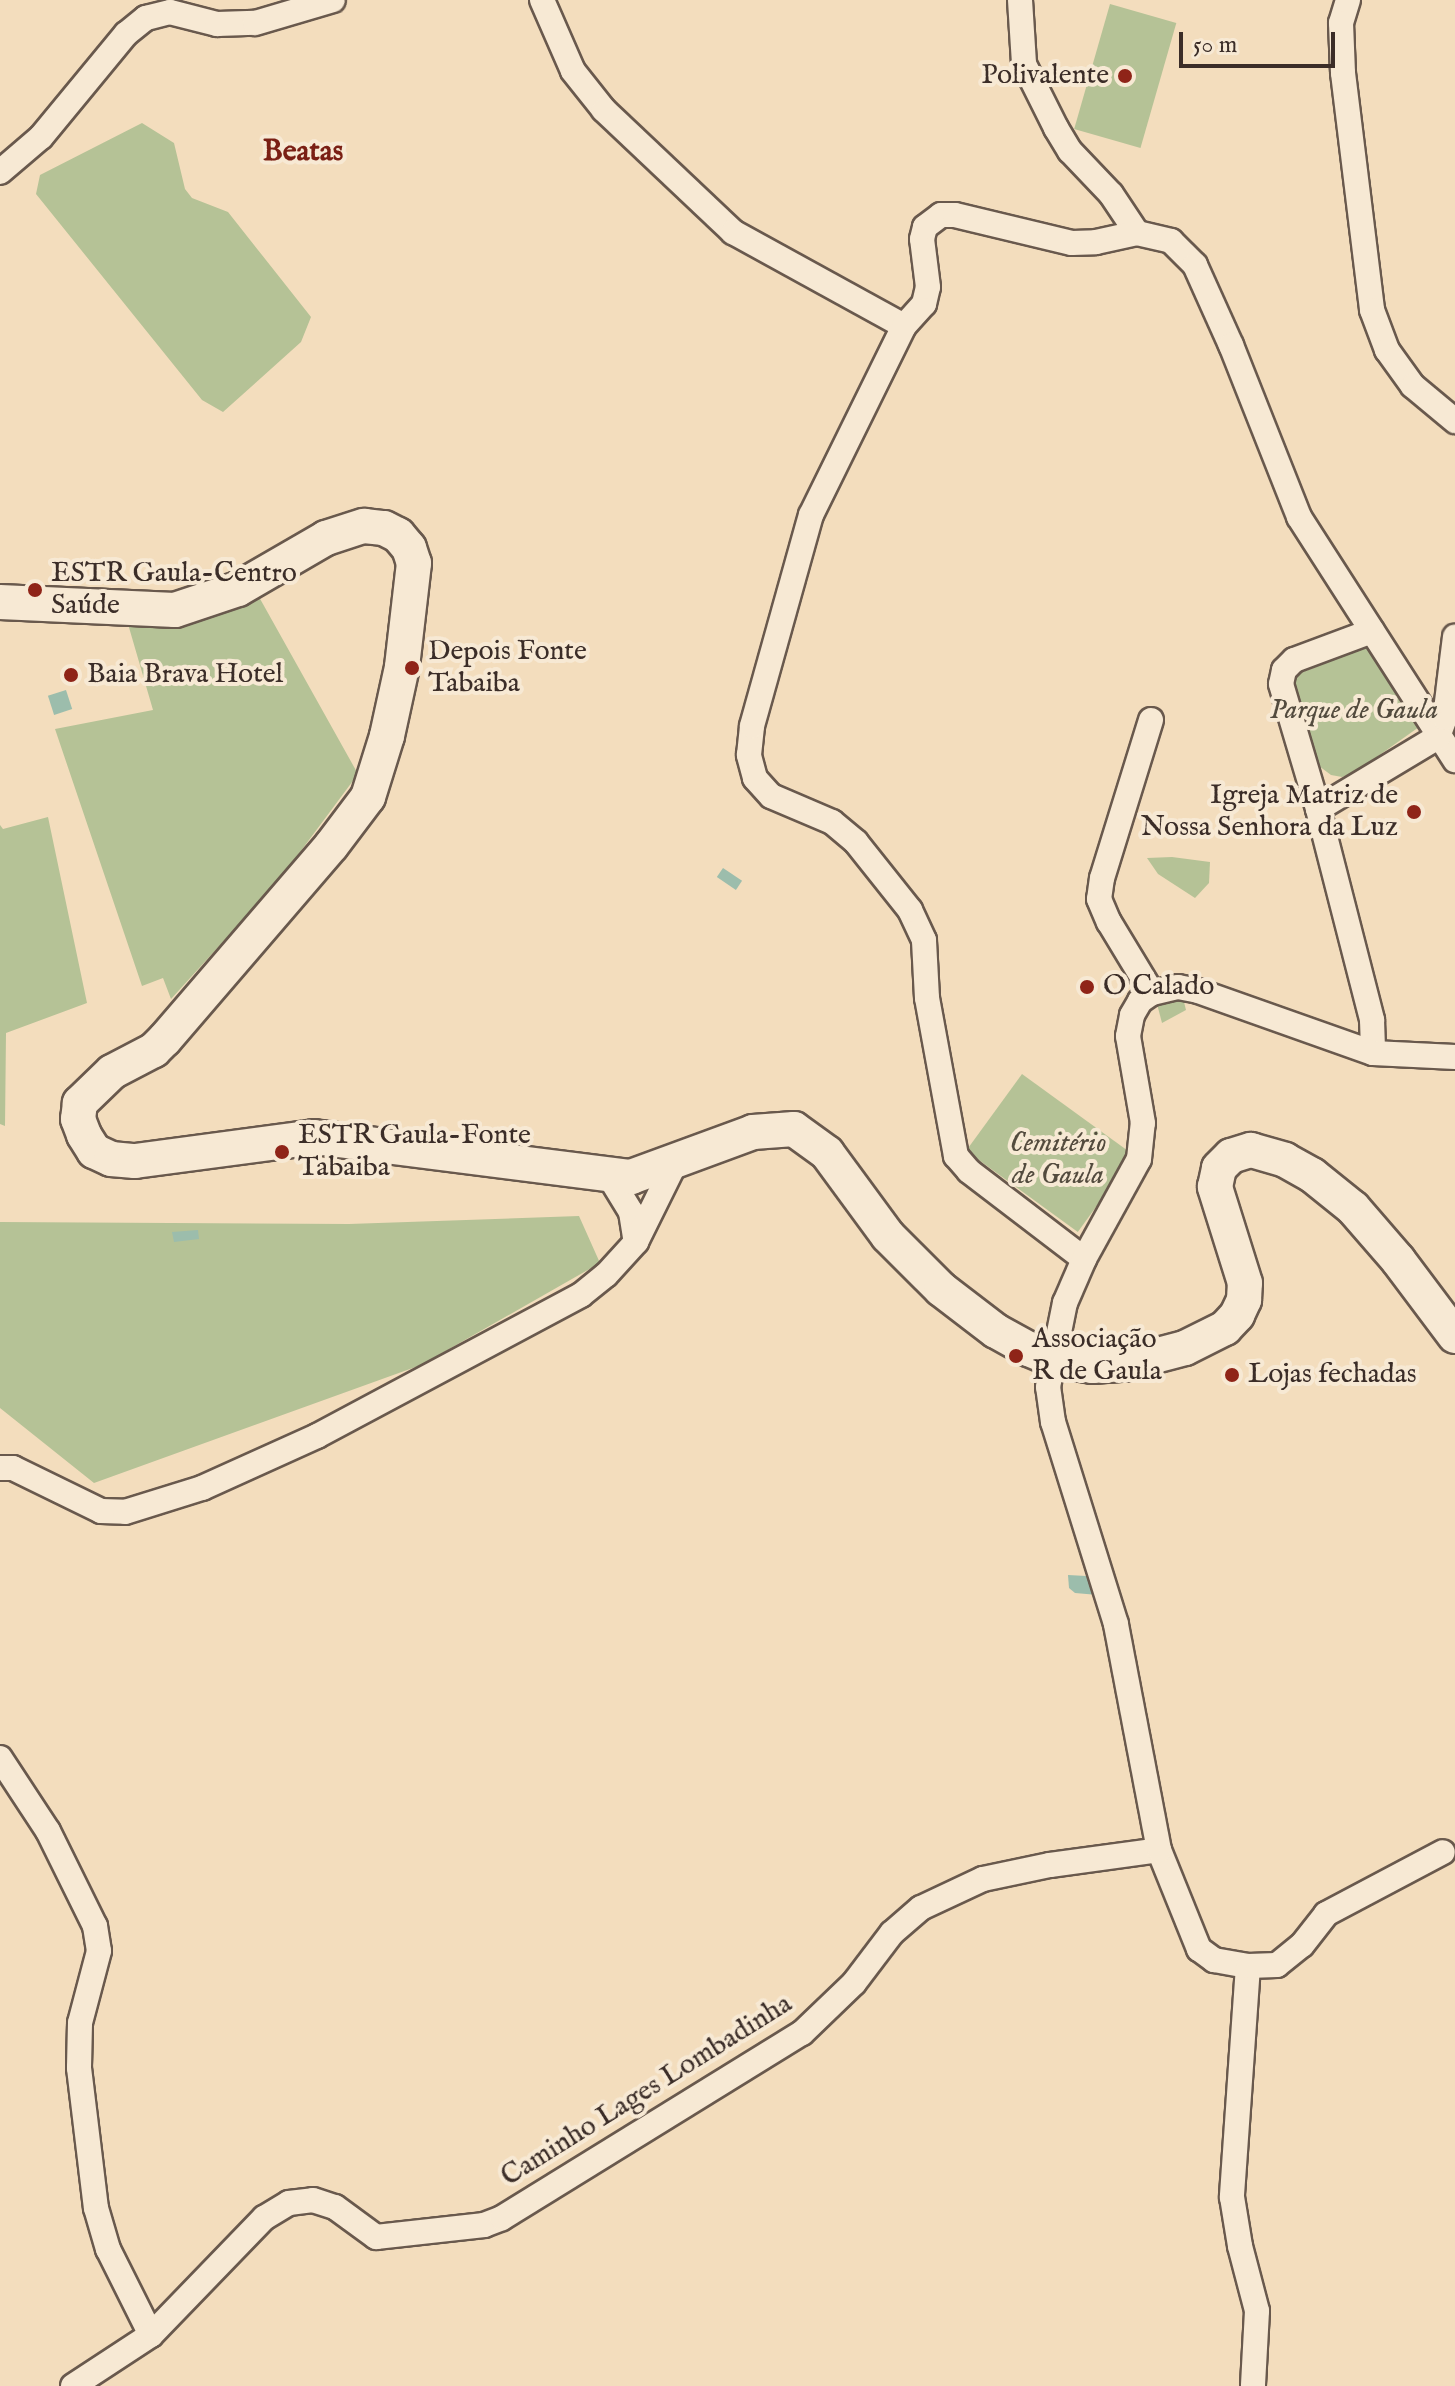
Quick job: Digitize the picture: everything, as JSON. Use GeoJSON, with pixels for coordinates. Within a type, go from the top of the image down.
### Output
{"type":"FeatureCollection","features":[{"type":"Feature","properties":{"kind":"main road"},"geometry":{"type":"LineString","coordinates":[[0,602],[175,610],[238,589],[326,538],[364,526],[384,528],[398,535],[409,548],[414,563],[402,667],[387,736],[368,797],[331,846],[165,1039],[154,1050],[112,1072],[80,1103],[78,1119],[94,1151],[111,1159],[135,1161],[314,1137],[631,1177],[753,1132],[794,1129],[827,1153],[888,1236],[941,1289],[996,1331],[1052,1359],[1092,1366],[1124,1364],[1185,1348],[1210,1337],[1231,1322],[1244,1300],[1245,1283],[1215,1187],[1219,1168],[1231,1156],[1251,1150],[1285,1160],[1312,1175],[1353,1208],[1398,1260],[1455,1336]]}},
{"type":"Feature","properties":{"kind":"street"},"geometry":{"type":"LineString","coordinates":[[0,172],[41,137],[126,34],[146,18],[170,12],[217,24],[255,23],[333,0]]}},
{"type":"Feature","properties":{"kind":"street"},"geometry":{"type":"LineString","coordinates":[[542,0],[573,71],[604,110],[733,232],[904,326]]}},
{"type":"Feature","properties":{"kind":"street"},"geometry":{"type":"LineString","coordinates":[[1020,0],[1024,64],[1049,115],[1070,151],[1111,194],[1137,233]]}},
{"type":"Feature","properties":{"kind":"street"},"geometry":{"type":"LineString","coordinates":[[1348,0],[1341,23],[1343,73],[1372,310],[1387,350],[1413,386],[1455,421]]}},
{"type":"Feature","properties":{"kind":"street"},"geometry":{"type":"LineString","coordinates":[[1084,1259],[969,1171],[956,1156],[927,998],[924,940],[910,910],[856,842],[832,822],[771,796],[755,778],[749,755],[752,726],[811,515],[904,326],[924,304],[928,287],[922,239],[932,218],[955,215],[1072,243],[1096,242],[1137,233],[1171,241],[1195,265],[1231,345],[1299,517],[1455,760]]}},
{"type":"Feature","properties":{"kind":"street"},"geometry":{"type":"LineString","coordinates":[[1372,631],[1294,660],[1284,670],[1281,684],[1283,701],[1318,809],[1372,1020],[1373,1053]]}},
{"type":"Feature","properties":{"kind":"street"},"geometry":{"type":"LineString","coordinates":[[1318,809],[1438,737],[1445,718],[1455,637]]}},
{"type":"Feature","properties":{"kind":"street"},"geometry":{"type":"LineString","coordinates":[[1151,720],[1102,878],[1099,899],[1109,922],[1152,993]]}},
{"type":"Feature","properties":{"kind":"street"},"geometry":{"type":"LineString","coordinates":[[1443,1852],[1326,1914],[1302,1945],[1277,1965],[1248,1966],[1214,1960],[1199,1949],[1159,1850],[1116,1624],[1053,1422],[1048,1387],[1065,1303],[1084,1259],[1141,1151],[1143,1123],[1128,1036],[1132,1015],[1140,1001],[1152,993],[1178,987],[1198,991],[1373,1053],[1455,1057]]}},
{"type":"Feature","properties":{"kind":"street"},"geometry":{"type":"LineString","coordinates":[[0,1468],[13,1468],[101,1511],[125,1512],[202,1488],[317,1436],[581,1295],[606,1275],[636,1242],[675,1163]]}},
{"type":"Feature","properties":{"kind":"street"},"geometry":{"type":"LineString","coordinates":[[609,1176],[631,1212],[636,1242]]}},
{"type":"Feature","properties":{"kind":"street"},"geometry":{"type":"LineString","coordinates":[[0,1758],[48,1831],[95,1926],[99,1951],[80,2023],[79,2068],[96,2208],[108,2249],[151,2335]]}},
{"type":"Feature","properties":{"kind":"street","name":"Caminho Lages Lombadinha"},"geometry":{"type":"LineString","coordinates":[[73,2386],[151,2335],[264,2218],[289,2203],[313,2200],[335,2207],[376,2237],[484,2225],[502,2218],[802,2033],[854,1983],[892,1933],[921,1908],[983,1879],[1050,1865],[1159,1850]]}},
{"type":"Feature","properties":{"kind":"street"},"geometry":{"type":"LineString","coordinates":[[1248,1966],[1232,2197],[1240,2246],[1257,2311],[1253,2386]]}},
{"type":"Feature","properties":{"kind":"green space","name":"Polivalente"},"geometry":{"type":"Polygon","coordinates":[[[1110,4],[1176,23],[1140,148],[1074,129],[1110,4]]]}},
{"type":"Feature","properties":{"kind":"green space"},"geometry":{"type":"Polygon","coordinates":[[[142,123],[174,143],[185,189],[192,198],[228,212],[311,317],[301,342],[223,412],[202,400],[36,194],[40,175],[142,123]]]}},
{"type":"Feature","properties":{"kind":"green space"},"geometry":{"type":"Polygon","coordinates":[[[254,588],[358,774],[280,879],[171,999],[163,978],[142,986],[55,729],[153,710],[128,624],[254,588]]]}},
{"type":"Feature","properties":{"kind":"green space","name":"Parque de Gaula"},"geometry":{"type":"Polygon","coordinates":[[[1367,647],[1376,651],[1419,727],[1357,771],[1342,777],[1331,775],[1319,766],[1309,741],[1294,682],[1298,674],[1367,647]]]}},
{"type":"Feature","properties":{"kind":"green space"},"geometry":{"type":"Polygon","coordinates":[[[48,817],[87,1003],[6,1033],[5,1126],[0,1124],[0,825],[3,829],[48,817]]]}},
{"type":"Feature","properties":{"kind":"green space"},"geometry":{"type":"Polygon","coordinates":[[[1172,857],[1210,862],[1209,883],[1195,898],[1158,874],[1147,858],[1172,857]]]}},
{"type":"Feature","properties":{"kind":"green space"},"geometry":{"type":"Polygon","coordinates":[[[1183,998],[1186,1010],[1162,1023],[1156,1000],[1183,998]]]}},
{"type":"Feature","properties":{"kind":"green space","name":"Cemitério de Gaula"},"geometry":{"type":"Polygon","coordinates":[[[1022,1074],[1134,1155],[1078,1232],[966,1151],[1022,1074]]]}},
{"type":"Feature","properties":{"kind":"green space"},"geometry":{"type":"Polygon","coordinates":[[[579,1216],[600,1263],[421,1365],[94,1483],[0,1408],[0,1222],[349,1224],[579,1216]]]}},
{"type":"Feature","properties":{"kind":"shaded area"},"geometry":{"type":"Polygon","coordinates":[[[66,690],[72,709],[54,715],[48,696],[66,690]]]}},
{"type":"Feature","properties":{"kind":"shaded area"},"geometry":{"type":"Polygon","coordinates":[[[723,868],[742,881],[736,890],[717,877],[723,868]]]}},
{"type":"Feature","properties":{"kind":"shaded area"},"geometry":{"type":"Polygon","coordinates":[[[198,1230],[199,1239],[174,1242],[172,1232],[198,1230]]]}},
{"type":"Feature","properties":{"kind":"shaded area"},"geometry":{"type":"Polygon","coordinates":[[[1068,1575],[1086,1576],[1098,1595],[1075,1593],[1069,1588],[1068,1575]]]}},
{"type":"Feature","properties":{"kind":"place","name":"Polivalente"},"geometry":{"type":"Point","coordinates":[1125,76]}},
{"type":"Feature","properties":{"kind":"place","name":"ESTR Gaula-Centro Saúde"},"geometry":{"type":"Point","coordinates":[35,590]}},
{"type":"Feature","properties":{"kind":"place","name":"Depois Fonte Tabaiba"},"geometry":{"type":"Point","coordinates":[412,668]}},
{"type":"Feature","properties":{"kind":"place","name":"Baia Brava Hotel"},"geometry":{"type":"Point","coordinates":[71,675]}},
{"type":"Feature","properties":{"kind":"place","name":"Igreja Matriz de Nossa Senhora da Luz"},"geometry":{"type":"Point","coordinates":[1414,812]}},
{"type":"Feature","properties":{"kind":"place","name":"O Calado"},"geometry":{"type":"Point","coordinates":[1087,987]}},
{"type":"Feature","properties":{"kind":"place","name":"ESTR Gaula-Fonte Tabaiba"},"geometry":{"type":"Point","coordinates":[282,1152]}},
{"type":"Feature","properties":{"kind":"place","name":"Associação R de Gaula"},"geometry":{"type":"Point","coordinates":[1016,1356]}},
{"type":"Feature","properties":{"kind":"place","name":"Lojas fechadas"},"geometry":{"type":"Point","coordinates":[1232,1375]}},
{"type":"Feature","properties":{"kind":"district","name":"Beatas"},"geometry":{"type":"Point","coordinates":[303,152]}}]}
